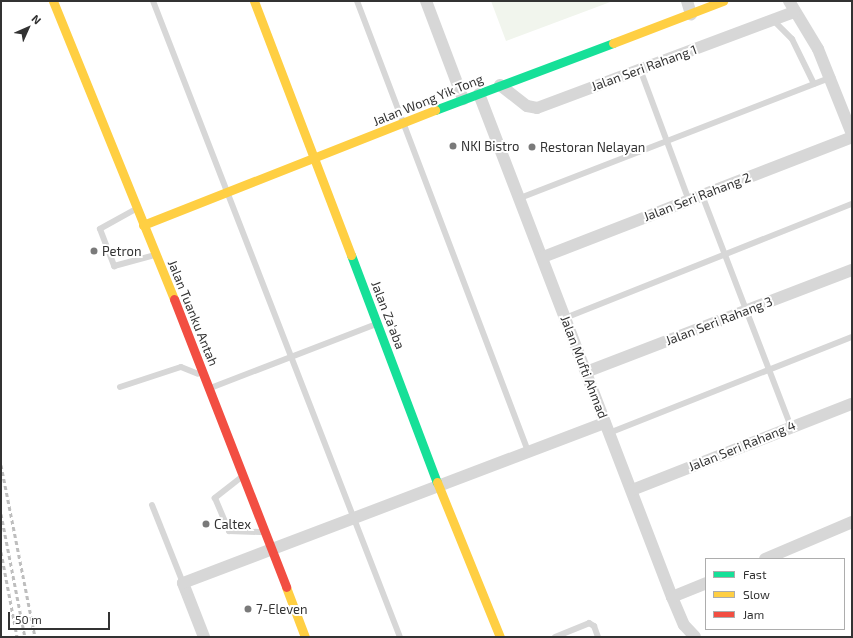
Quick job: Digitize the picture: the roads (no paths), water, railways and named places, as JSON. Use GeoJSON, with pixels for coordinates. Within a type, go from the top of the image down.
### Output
{"type":"FeatureCollection","features":[{"type":"Feature","properties":{"kind":"main road","name":"Jalan Tuanku Antah"},"geometry":{"type":"LineString","coordinates":[[53,1],[205,377],[305,637]]}},
{"type":"Feature","properties":{"kind":"main road","name":"Jalan Za'aba"},"geometry":{"type":"LineString","coordinates":[[254,1],[439,486],[500,637]]}},
{"type":"Feature","properties":{"kind":"main road","name":"Jalan Wong Yik Tong"},"geometry":{"type":"LineString","coordinates":[[143,225],[404,124],[500,85],[692,14],[723,1]]}},
{"type":"Feature","properties":{"kind":"street"},"geometry":{"type":"LineString","coordinates":[[426,1],[464,99]]}},
{"type":"Feature","properties":{"kind":"street"},"geometry":{"type":"LineString","coordinates":[[686,1],[692,14]]}},
{"type":"Feature","properties":{"kind":"street"},"geometry":{"type":"LineString","coordinates":[[789,1],[794,12],[818,49],[832,77],[852,134]]}},
{"type":"Feature","properties":{"kind":"street","name":"Jalan Seri Rahang 1"},"geometry":{"type":"LineString","coordinates":[[500,85],[527,106],[537,108],[794,12]]}},
{"type":"Feature","properties":{"kind":"street","name":"Jalan Mufti Ahmad"},"geometry":{"type":"LineString","coordinates":[[479,94],[672,596],[684,625],[695,637]]}},
{"type":"Feature","properties":{"kind":"street","name":"Jalan Seri Rahang 2"},"geometry":{"type":"LineString","coordinates":[[542,257],[852,137]]}},
{"type":"Feature","properties":{"kind":"street","name":"Jalan Seri Rahang 3"},"geometry":{"type":"LineString","coordinates":[[586,372],[852,270]]}},
{"type":"Feature","properties":{"kind":"street","name":"Jalan Seri Rahang 4"},"geometry":{"type":"LineString","coordinates":[[632,490],[852,404]]}},
{"type":"Feature","properties":{"kind":"street"},"geometry":{"type":"LineString","coordinates":[[204,637],[183,583],[528,452],[607,428]]}},
{"type":"Feature","properties":{"kind":"street"},"geometry":{"type":"LineString","coordinates":[[767,558],[852,522]]}},
{"type":"Feature","properties":{"kind":"street"},"geometry":{"type":"LineString","coordinates":[[672,596],[705,583]]}},
{"type":"Feature","properties":{"kind":"lane"},"geometry":{"type":"LineString","coordinates":[[153,1],[229,192],[400,637]]}},
{"type":"Feature","properties":{"kind":"lane"},"geometry":{"type":"LineString","coordinates":[[357,1],[528,452]]}},
{"type":"Feature","properties":{"kind":"lane"},"geometry":{"type":"LineString","coordinates":[[773,20],[792,39],[814,84]]}},
{"type":"Feature","properties":{"kind":"lane"},"geometry":{"type":"LineString","coordinates":[[640,69],[689,201]]}},
{"type":"Feature","properties":{"kind":"lane"},"geometry":{"type":"LineString","coordinates":[[520,198],[832,77]]}},
{"type":"Feature","properties":{"kind":"lane"},"geometry":{"type":"LineString","coordinates":[[702,195],[791,427]]}},
{"type":"Feature","properties":{"kind":"lane"},"geometry":{"type":"LineString","coordinates":[[565,318],[852,204]]}},
{"type":"Feature","properties":{"kind":"lane"},"geometry":{"type":"LineString","coordinates":[[137,209],[100,229],[114,266],[155,255]]}},
{"type":"Feature","properties":{"kind":"lane"},"geometry":{"type":"LineString","coordinates":[[209,388],[377,324]]}},
{"type":"Feature","properties":{"kind":"lane"},"geometry":{"type":"LineString","coordinates":[[607,428],[770,370],[852,337]]}},
{"type":"Feature","properties":{"kind":"lane"},"geometry":{"type":"LineString","coordinates":[[120,387],[181,367],[205,377]]}},
{"type":"Feature","properties":{"kind":"lane"},"geometry":{"type":"LineString","coordinates":[[242,476],[215,498],[229,531],[264,532]]}},
{"type":"Feature","properties":{"kind":"lane"},"geometry":{"type":"LineString","coordinates":[[152,505],[183,583]]}},
{"type":"Feature","properties":{"kind":"lane"},"geometry":{"type":"LineString","coordinates":[[555,637],[589,623],[594,626],[598,637]]}},
{"type":"Feature","properties":{"kind":"railway"},"geometry":{"type":"LineString","coordinates":[[1,465],[35,637]]}},
{"type":"Feature","properties":{"kind":"railway"},"geometry":{"type":"LineString","coordinates":[[1,514],[25,637]]}},
{"type":"Feature","properties":{"kind":"railway"},"geometry":{"type":"LineString","coordinates":[[1,552],[17,637]]}},
{"type":"Feature","properties":{"kind":"place","name":"NKI Bistro"},"geometry":{"type":"Point","coordinates":[453,146]}},
{"type":"Feature","properties":{"kind":"place","name":"Restoran Nelayan"},"geometry":{"type":"Point","coordinates":[532,147]}},
{"type":"Feature","properties":{"kind":"place","name":"Petron"},"geometry":{"type":"Point","coordinates":[94,251]}},
{"type":"Feature","properties":{"kind":"place","name":"Caltex"},"geometry":{"type":"Point","coordinates":[206,524]}},
{"type":"Feature","properties":{"kind":"place","name":"7-Eleven"},"geometry":{"type":"Point","coordinates":[248,609]}}]}
